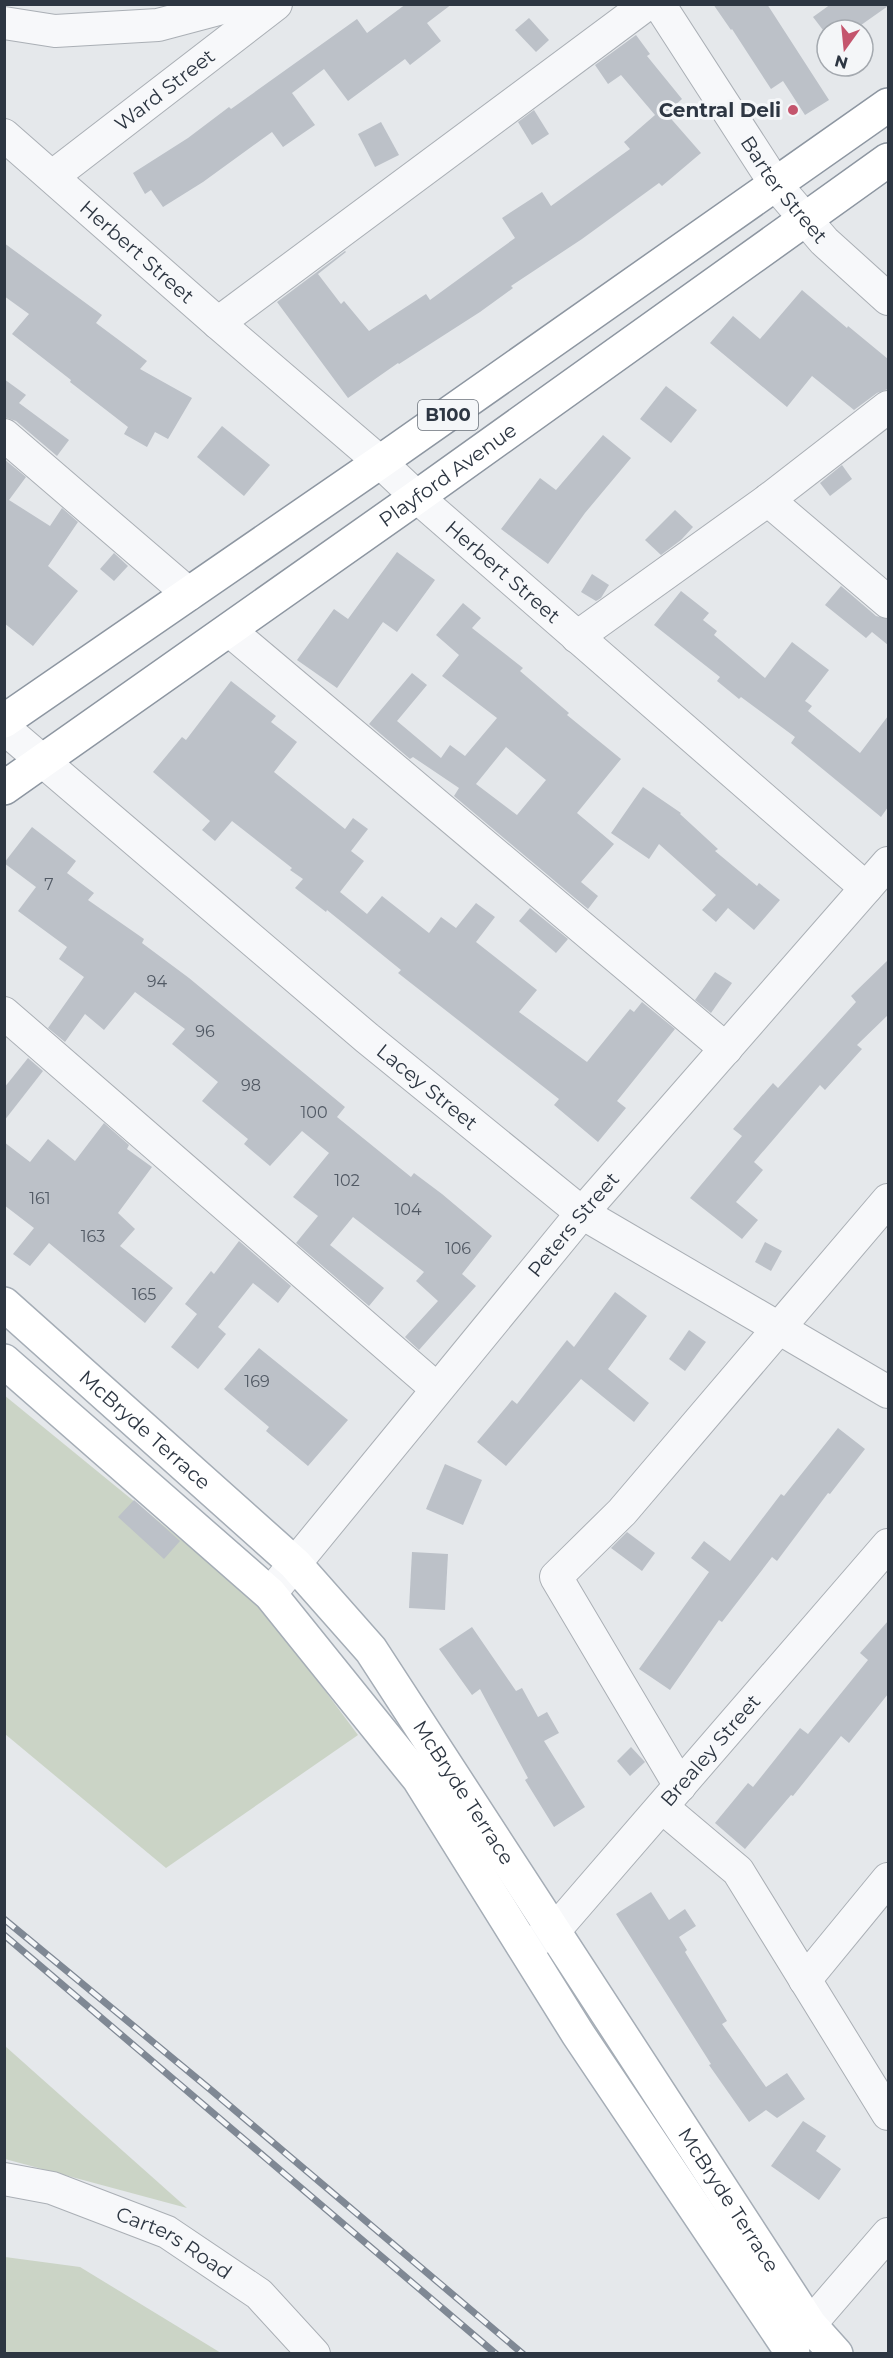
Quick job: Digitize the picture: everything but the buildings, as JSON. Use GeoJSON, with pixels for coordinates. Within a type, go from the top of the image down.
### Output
{"type":"FeatureCollection","features":[{"type":"Feature","properties":{"kind":"main road","name":"B100"},"geometry":{"type":"LineString","coordinates":[[4,721],[380,462],[888,105]]}},
{"type":"Feature","properties":{"kind":"main road","name":"Playford Avenue"},"geometry":{"type":"LineString","coordinates":[[4,788],[417,497],[888,160]]}},
{"type":"Feature","properties":{"kind":"main road","name":"McBryde Terrace"},"geometry":{"type":"LineString","coordinates":[[4,1304],[295,1564],[371,1650],[810,2325],[836,2354]]}},
{"type":"Feature","properties":{"kind":"main road"},"geometry":{"type":"LineString","coordinates":[[4,1329],[38,1358],[14,1369]]}},
{"type":"Feature","properties":{"kind":"main road","name":"McBryde Terrace"},"geometry":{"type":"LineString","coordinates":[[14,1369],[270,1594],[419,1779],[578,2034],[791,2351]]}},
{"type":"Feature","properties":{"kind":"street"},"geometry":{"type":"LineString","coordinates":[[4,23],[55,31],[158,25],[237,4]]}},
{"type":"Feature","properties":{"kind":"street","name":"Ward Street"},"geometry":{"type":"LineString","coordinates":[[53,176],[276,4]]}},
{"type":"Feature","properties":{"kind":"street"},"geometry":{"type":"LineString","coordinates":[[218,323],[647,4]]}},
{"type":"Feature","properties":{"kind":"street","name":"Barter Street"},"geometry":{"type":"LineString","coordinates":[[659,4],[776,184],[824,241],[888,299]]}},
{"type":"Feature","properties":{"kind":"street","name":"Herbert Street"},"geometry":{"type":"LineString","coordinates":[[4,135],[866,888]]}},
{"type":"Feature","properties":{"kind":"street"},"geometry":{"type":"LineString","coordinates":[[577,637],[768,500],[888,407]]}},
{"type":"Feature","properties":{"kind":"street"},"geometry":{"type":"LineString","coordinates":[[4,435],[189,594]]}},
{"type":"Feature","properties":{"kind":"street"},"geometry":{"type":"LineString","coordinates":[[768,500],[888,602]]}},
{"type":"Feature","properties":{"kind":"street"},"geometry":{"type":"LineString","coordinates":[[229,630],[726,1050]]}},
{"type":"Feature","properties":{"kind":"street","name":"Lacey Street"},"geometry":{"type":"LineString","coordinates":[[4,728],[367,1038],[582,1214],[888,1392]]}},
{"type":"Feature","properties":{"kind":"street","name":"Peters Street"},"geometry":{"type":"LineString","coordinates":[[270,1594],[582,1214],[888,863]]}},
{"type":"Feature","properties":{"kind":"street"},"geometry":{"type":"LineString","coordinates":[[4,1013],[437,1389]]}},
{"type":"Feature","properties":{"kind":"street"},"geometry":{"type":"LineString","coordinates":[[888,1200],[622,1512],[556,1576],[671,1796],[738,1871],[888,2114]]}},
{"type":"Feature","properties":{"kind":"street","name":"Brealey Street"},"geometry":{"type":"LineString","coordinates":[[524,1947],[554,1931],[888,1545]]}},
{"type":"Feature","properties":{"kind":"street"},"geometry":{"type":"LineString","coordinates":[[805,1980],[888,1879]]}},
{"type":"Feature","properties":{"kind":"street","name":"Carters Road"},"geometry":{"type":"LineString","coordinates":[[4,2179],[52,2188],[167,2232],[259,2294],[314,2354]]}},
{"type":"Feature","properties":{"kind":"street"},"geometry":{"type":"LineString","coordinates":[[791,2351],[810,2325],[887,2237]]}},
{"type":"Feature","properties":{"kind":"green space"},"geometry":{"type":"Polygon","coordinates":[[[4,1395],[261,1605],[358,1735],[166,1868],[5,1734],[4,1395]]]}},
{"type":"Feature","properties":{"kind":"green space"},"geometry":{"type":"Polygon","coordinates":[[[5,2046],[187,2208],[5,2159],[5,2046]]]}},
{"type":"Feature","properties":{"kind":"green space"},"geometry":{"type":"Polygon","coordinates":[[[5,2257],[80,2267],[221,2353],[5,2353],[5,2257]]]}},
{"type":"Feature","properties":{"kind":"railway"},"geometry":{"type":"LineString","coordinates":[[4,1919],[211,2090],[523,2354]]}},
{"type":"Feature","properties":{"kind":"railway"},"geometry":{"type":"LineString","coordinates":[[4,1935],[496,2354]]}},
{"type":"Feature","properties":{"kind":"place","name":"Central Deli"},"geometry":{"type":"Point","coordinates":[793,110]}}]}
